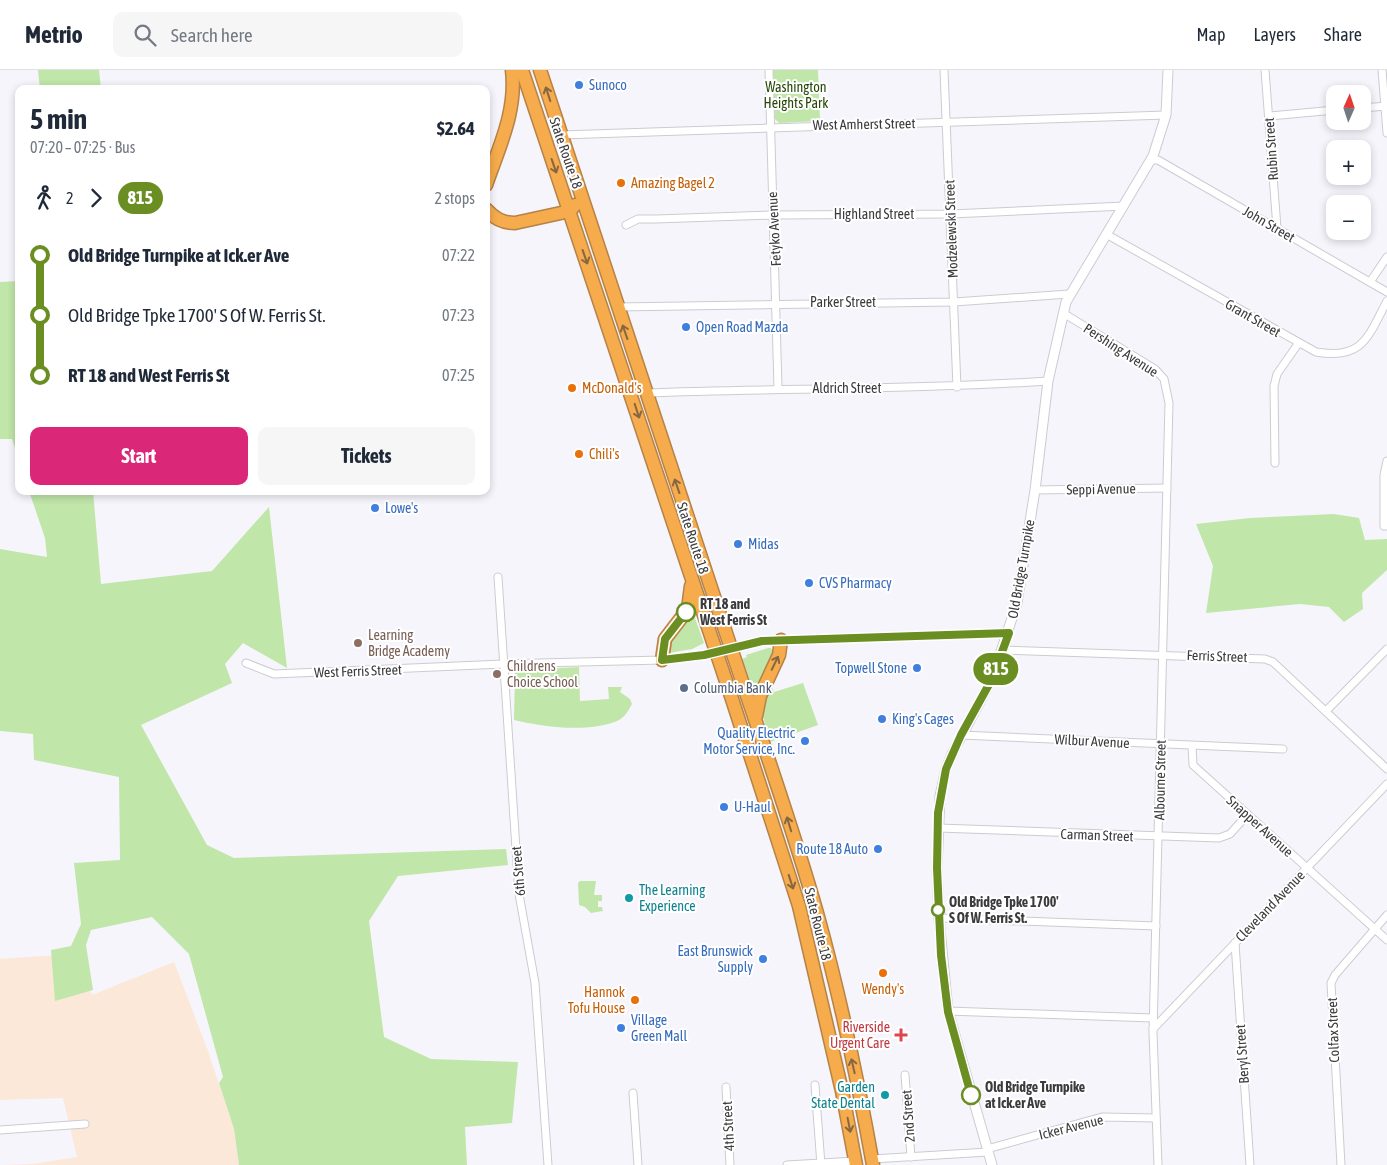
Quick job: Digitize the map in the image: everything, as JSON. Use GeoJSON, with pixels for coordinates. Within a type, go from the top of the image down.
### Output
{"type":"FeatureCollection","features":[{"type":"Feature","properties":{"kind":"highway"},"geometry":{"type":"LineString","coordinates":[[490,174],[511,114],[514,89],[512,70]]}},
{"type":"Feature","properties":{"kind":"highway","name":"State Route 18"},"geometry":{"type":"LineString","coordinates":[[522,70],[691,580],[717,652],[799,906],[842,1091],[856,1163]]}},
{"type":"Feature","properties":{"kind":"highway","name":"State Route 18"},"geometry":{"type":"LineString","coordinates":[[540,70],[617,307],[756,718],[817,914],[842,1015],[873,1162]]}},
{"type":"Feature","properties":{"kind":"highway"},"geometry":{"type":"LineString","coordinates":[[490,212],[506,223],[514,223],[570,211],[582,198]]}},
{"type":"Feature","properties":{"kind":"highway"},"geometry":{"type":"LineString","coordinates":[[662,660],[665,639],[688,609],[691,580]]}},
{"type":"Feature","properties":{"kind":"highway"},"geometry":{"type":"LineString","coordinates":[[756,718],[760,696],[779,656],[780,640]]}},
{"type":"Feature","properties":{"kind":"street","name":"Fetyko Avenue"},"geometry":{"type":"LineString","coordinates":[[769,70],[778,388]]}},
{"type":"Feature","properties":{"kind":"street","name":"Modzelewski Street"},"geometry":{"type":"LineString","coordinates":[[944,70],[945,123],[951,214],[956,387]]}},
{"type":"Feature","properties":{"kind":"street","name":"Old Bridge Turnpike"},"geometry":{"type":"LineString","coordinates":[[992,1165],[948,1012],[939,918],[938,828],[940,796],[946,769],[961,735],[988,687],[1009,633],[1022,579],[1048,381],[1063,313],[1069,294],[1124,206],[1151,160],[1159,142],[1166,115],[1168,70]]}},
{"type":"Feature","properties":{"kind":"street","name":"Rubin Street"},"geometry":{"type":"LineString","coordinates":[[1265,70],[1277,228]]}},
{"type":"Feature","properties":{"kind":"street"},"geometry":{"type":"LineString","coordinates":[[1382,70],[1387,133]]}},
{"type":"Feature","properties":{"kind":"street"},"geometry":{"type":"LineString","coordinates":[[1371,107],[1386,106]]}},
{"type":"Feature","properties":{"kind":"street"},"geometry":{"type":"LineString","coordinates":[[1269,116],[1326,111]]}},
{"type":"Feature","properties":{"kind":"street","name":"West Amherst Street"},"geometry":{"type":"LineString","coordinates":[[561,135],[770,126],[945,123],[1166,115]]}},
{"type":"Feature","properties":{"kind":"street","name":"John Street"},"geometry":{"type":"LineString","coordinates":[[1151,160],[1158,160],[1387,292]]}},
{"type":"Feature","properties":{"kind":"street","name":"Highland Street"},"geometry":{"type":"LineString","coordinates":[[626,225],[638,219],[773,215],[951,214],[1124,206]]}},
{"type":"Feature","properties":{"kind":"street","name":"Grant Street"},"geometry":{"type":"LineString","coordinates":[[1106,234],[1298,344],[1324,353],[1350,351],[1365,342],[1387,301]]}},
{"type":"Feature","properties":{"kind":"street"},"geometry":{"type":"LineString","coordinates":[[1370,282],[1387,257]]}},
{"type":"Feature","properties":{"kind":"street","name":"Parker Street"},"geometry":{"type":"LineString","coordinates":[[617,307],[777,303],[954,302],[1069,294]]}},
{"type":"Feature","properties":{"kind":"street","name":"Pershing Avenue"},"geometry":{"type":"LineString","coordinates":[[1063,313],[1155,369],[1164,379],[1168,395]]}},
{"type":"Feature","properties":{"kind":"street"},"geometry":{"type":"LineString","coordinates":[[1275,463],[1274,386],[1277,374],[1298,344]]}},
{"type":"Feature","properties":{"kind":"street","name":"Aldrich Street"},"geometry":{"type":"LineString","coordinates":[[646,393],[778,388],[956,387],[1048,381]]}},
{"type":"Feature","properties":{"kind":"street","name":"Albourne Street"},"geometry":{"type":"LineString","coordinates":[[1158,1165],[1153,1029],[1168,395]]}},
{"type":"Feature","properties":{"kind":"street"},"geometry":{"type":"LineString","coordinates":[[1386,526],[1384,475],[1387,461]]}},
{"type":"Feature","properties":{"kind":"street","name":"Seppi Avenue"},"geometry":{"type":"LineString","coordinates":[[1035,490],[1167,488]]}},
{"type":"Feature","properties":{"kind":"street","name":"6th Street"},"geometry":{"type":"LineString","coordinates":[[498,576],[519,894],[535,984],[548,1165]]}},
{"type":"Feature","properties":{"kind":"street","name":"West Ferris Street"},"geometry":{"type":"LineString","coordinates":[[246,663],[274,674],[503,664],[662,660],[717,652],[762,641],[1009,633]]}},
{"type":"Feature","properties":{"kind":"street"},"geometry":{"type":"LineString","coordinates":[[1326,711],[1387,649]]}},
{"type":"Feature","properties":{"kind":"street","name":"Ferris Street"},"geometry":{"type":"LineString","coordinates":[[1003,650],[1245,657],[1273,662],[1387,769]]}},
{"type":"Feature","properties":{"kind":"street","name":"Wilbur Avenue"},"geometry":{"type":"LineString","coordinates":[[961,735],[1284,749]]}},
{"type":"Feature","properties":{"kind":"street","name":"Snapper Avenue"},"geometry":{"type":"LineString","coordinates":[[1192,746],[1192,765],[1387,940]]}},
{"type":"Feature","properties":{"kind":"street","name":"Cleveland Avenue"},"geometry":{"type":"LineString","coordinates":[[1153,1029],[1387,784]]}},
{"type":"Feature","properties":{"kind":"street","name":"Carman Street"},"geometry":{"type":"LineString","coordinates":[[938,828],[1219,838],[1230,834],[1247,815]]}},
{"type":"Feature","properties":{"kind":"street","name":"Colfax Street"},"geometry":{"type":"LineString","coordinates":[[1341,1165],[1331,983],[1335,975],[1387,915]]}},
{"type":"Feature","properties":{"kind":"street"},"geometry":{"type":"LineString","coordinates":[[939,918],[1156,926]]}},
{"type":"Feature","properties":{"kind":"street","name":"Beryl Street"},"geometry":{"type":"LineString","coordinates":[[1235,943],[1250,1165]]}},
{"type":"Feature","properties":{"kind":"street"},"geometry":{"type":"LineString","coordinates":[[948,1012],[1154,1018]]}},
{"type":"Feature","properties":{"kind":"street","name":"2nd Street"},"geometry":{"type":"LineString","coordinates":[[905,1075],[911,1157]]}},
{"type":"Feature","properties":{"kind":"street"},"geometry":{"type":"LineString","coordinates":[[815,1085],[821,1164]]}},
{"type":"Feature","properties":{"kind":"street","name":"4th Street"},"geometry":{"type":"LineString","coordinates":[[726,1087],[730,1165]]}},
{"type":"Feature","properties":{"kind":"street"},"geometry":{"type":"LineString","coordinates":[[633,1093],[638,1165]]}},
{"type":"Feature","properties":{"kind":"street","name":"Icker Avenue"},"geometry":{"type":"LineString","coordinates":[[873,1162],[988,1151],[1102,1117],[1156,1118]]}},
{"type":"Feature","properties":{"kind":"street"},"geometry":{"type":"LineString","coordinates":[[0,1130],[85,1124]]}},
{"type":"Feature","properties":{"kind":"street"},"geometry":{"type":"LineString","coordinates":[[786,1165],[856,1163]]}},
{"type":"Feature","properties":{"kind":"shaded area"},"geometry":{"type":"Polygon","coordinates":[[[71,954],[92,995],[174,962],[208,1051],[234,1129],[239,1165],[0,1165],[33,1164],[77,1157],[63,1098],[0,1100],[0,959],[71,954]]]}},
{"type":"Feature","properties":{"kind":"green space"},"geometry":{"type":"Polygon","coordinates":[[[38,70],[99,70],[101,85],[40,85],[38,70]]]}},
{"type":"Feature","properties":{"kind":"green space","name":"Washington Heights Park"},"geometry":{"type":"Polygon","coordinates":[[[773,70],[818,70],[820,121],[779,123],[775,119],[773,70]]]}},
{"type":"Feature","properties":{"kind":"green space"},"geometry":{"type":"Polygon","coordinates":[[[15,281],[15,448],[12,439],[0,439],[0,282],[15,281]]]}},
{"type":"Feature","properties":{"kind":"green space"},"geometry":{"type":"Polygon","coordinates":[[[30,495],[93,495],[101,584],[212,571],[269,507],[287,668],[243,643],[225,664],[232,683],[141,725],[207,845],[234,858],[506,849],[508,865],[398,876],[369,921],[384,1037],[431,1059],[518,1062],[512,1123],[465,1127],[467,1165],[239,1165],[234,1129],[219,1083],[223,1077],[189,954],[152,917],[91,930],[86,945],[93,990],[55,1001],[51,950],[71,946],[81,924],[74,863],[120,860],[119,777],[34,760],[33,734],[0,731],[0,549],[47,557],[45,538],[30,495]]]}},
{"type":"Feature","properties":{"kind":"green space"},"geometry":{"type":"Polygon","coordinates":[[[1334,514],[1359,518],[1365,540],[1387,539],[1387,570],[1362,593],[1363,609],[1344,622],[1329,607],[1300,604],[1206,613],[1213,566],[1196,524],[1250,518],[1334,514]]]}},
{"type":"Feature","properties":{"kind":"green space"},"geometry":{"type":"Polygon","coordinates":[[[692,610],[704,643],[692,649],[669,653],[667,641],[692,610]]]}},
{"type":"Feature","properties":{"kind":"green space"},"geometry":{"type":"Polygon","coordinates":[[[771,648],[773,653],[754,692],[742,659],[747,657],[746,655],[771,648]]]}},
{"type":"Feature","properties":{"kind":"green space"},"geometry":{"type":"Polygon","coordinates":[[[579,667],[580,701],[609,699],[608,687],[622,687],[620,692],[630,699],[632,704],[622,718],[605,725],[579,728],[552,727],[514,720],[515,670],[579,667]]]}},
{"type":"Feature","properties":{"kind":"green space"},"geometry":{"type":"Polygon","coordinates":[[[803,683],[818,725],[770,742],[761,709],[771,685],[774,692],[803,683]]]}},
{"type":"Feature","properties":{"kind":"green space"},"geometry":{"type":"Polygon","coordinates":[[[580,881],[596,881],[594,895],[602,895],[602,901],[598,901],[598,907],[602,907],[603,911],[591,913],[585,907],[579,905],[578,883],[580,881]]]}},
{"type":"Feature","properties":{"kind":"bus line","name":"815"},"geometry":{"type":"LineString","coordinates":[[686,612],[665,639],[662,660],[704,655],[762,641],[1009,633],[992,679],[961,735],[946,769],[938,813],[937,868],[941,955],[948,1012],[971,1095]]}},
{"type":"Feature","properties":{"kind":"place","name":"Sunoco"},"geometry":{"type":"Point","coordinates":[579,85]}},
{"type":"Feature","properties":{"kind":"place","name":"Amazing Bagel 2"},"geometry":{"type":"Point","coordinates":[621,183]}},
{"type":"Feature","properties":{"kind":"place","name":"Open Road Mazda"},"geometry":{"type":"Point","coordinates":[686,327]}},
{"type":"Feature","properties":{"kind":"place","name":"McDonald's"},"geometry":{"type":"Point","coordinates":[572,388]}},
{"type":"Feature","properties":{"kind":"place","name":"Chili's"},"geometry":{"type":"Point","coordinates":[579,454]}},
{"type":"Feature","properties":{"kind":"place","name":"Lowe's"},"geometry":{"type":"Point","coordinates":[375,508]}},
{"type":"Feature","properties":{"kind":"place","name":"Midas"},"geometry":{"type":"Point","coordinates":[738,544]}},
{"type":"Feature","properties":{"kind":"place","name":"CVS Pharmacy"},"geometry":{"type":"Point","coordinates":[809,583]}},
{"type":"Feature","properties":{"kind":"place","name":"RT 18 and West Ferris St"},"geometry":{"type":"Point","coordinates":[686,612]}},
{"type":"Feature","properties":{"kind":"place","name":"Learning Bridge Academy"},"geometry":{"type":"Point","coordinates":[358,643]}},
{"type":"Feature","properties":{"kind":"place","name":"Topwell Stone"},"geometry":{"type":"Point","coordinates":[917,668]}},
{"type":"Feature","properties":{"kind":"place","name":"Childrens Choice School"},"geometry":{"type":"Point","coordinates":[497,674]}},
{"type":"Feature","properties":{"kind":"place","name":"Columbia Bank"},"geometry":{"type":"Point","coordinates":[684,688]}},
{"type":"Feature","properties":{"kind":"place","name":"King's Cages"},"geometry":{"type":"Point","coordinates":[882,719]}},
{"type":"Feature","properties":{"kind":"place","name":"Quality Electric Motor Service, Inc."},"geometry":{"type":"Point","coordinates":[805,741]}},
{"type":"Feature","properties":{"kind":"place","name":"U-Haul"},"geometry":{"type":"Point","coordinates":[724,807]}},
{"type":"Feature","properties":{"kind":"place","name":"Route 18 Auto"},"geometry":{"type":"Point","coordinates":[878,849]}},
{"type":"Feature","properties":{"kind":"place","name":"The Learning Experience"},"geometry":{"type":"Point","coordinates":[629,898]}},
{"type":"Feature","properties":{"kind":"place","name":"Old Bridge Tpke 1700' S Of W. Ferris St."},"geometry":{"type":"Point","coordinates":[938,910]}},
{"type":"Feature","properties":{"kind":"place","name":"East Brunswick Supply"},"geometry":{"type":"Point","coordinates":[763,959]}},
{"type":"Feature","properties":{"kind":"place","name":"Wendy's"},"geometry":{"type":"Point","coordinates":[883,973]}},
{"type":"Feature","properties":{"kind":"place","name":"Hannok Tofu House"},"geometry":{"type":"Point","coordinates":[635,1000]}},
{"type":"Feature","properties":{"kind":"place","name":"Village Green Mall"},"geometry":{"type":"Point","coordinates":[621,1028]}},
{"type":"Feature","properties":{"kind":"place","name":"Riverside Urgent Care"},"geometry":{"type":"Point","coordinates":[901,1035]}},
{"type":"Feature","properties":{"kind":"place","name":"Garden State Dental"},"geometry":{"type":"Point","coordinates":[885,1095]}},
{"type":"Feature","properties":{"kind":"place","name":"Old Bridge Turnpike at Ick.er Ave"},"geometry":{"type":"Point","coordinates":[971,1095]}}]}
